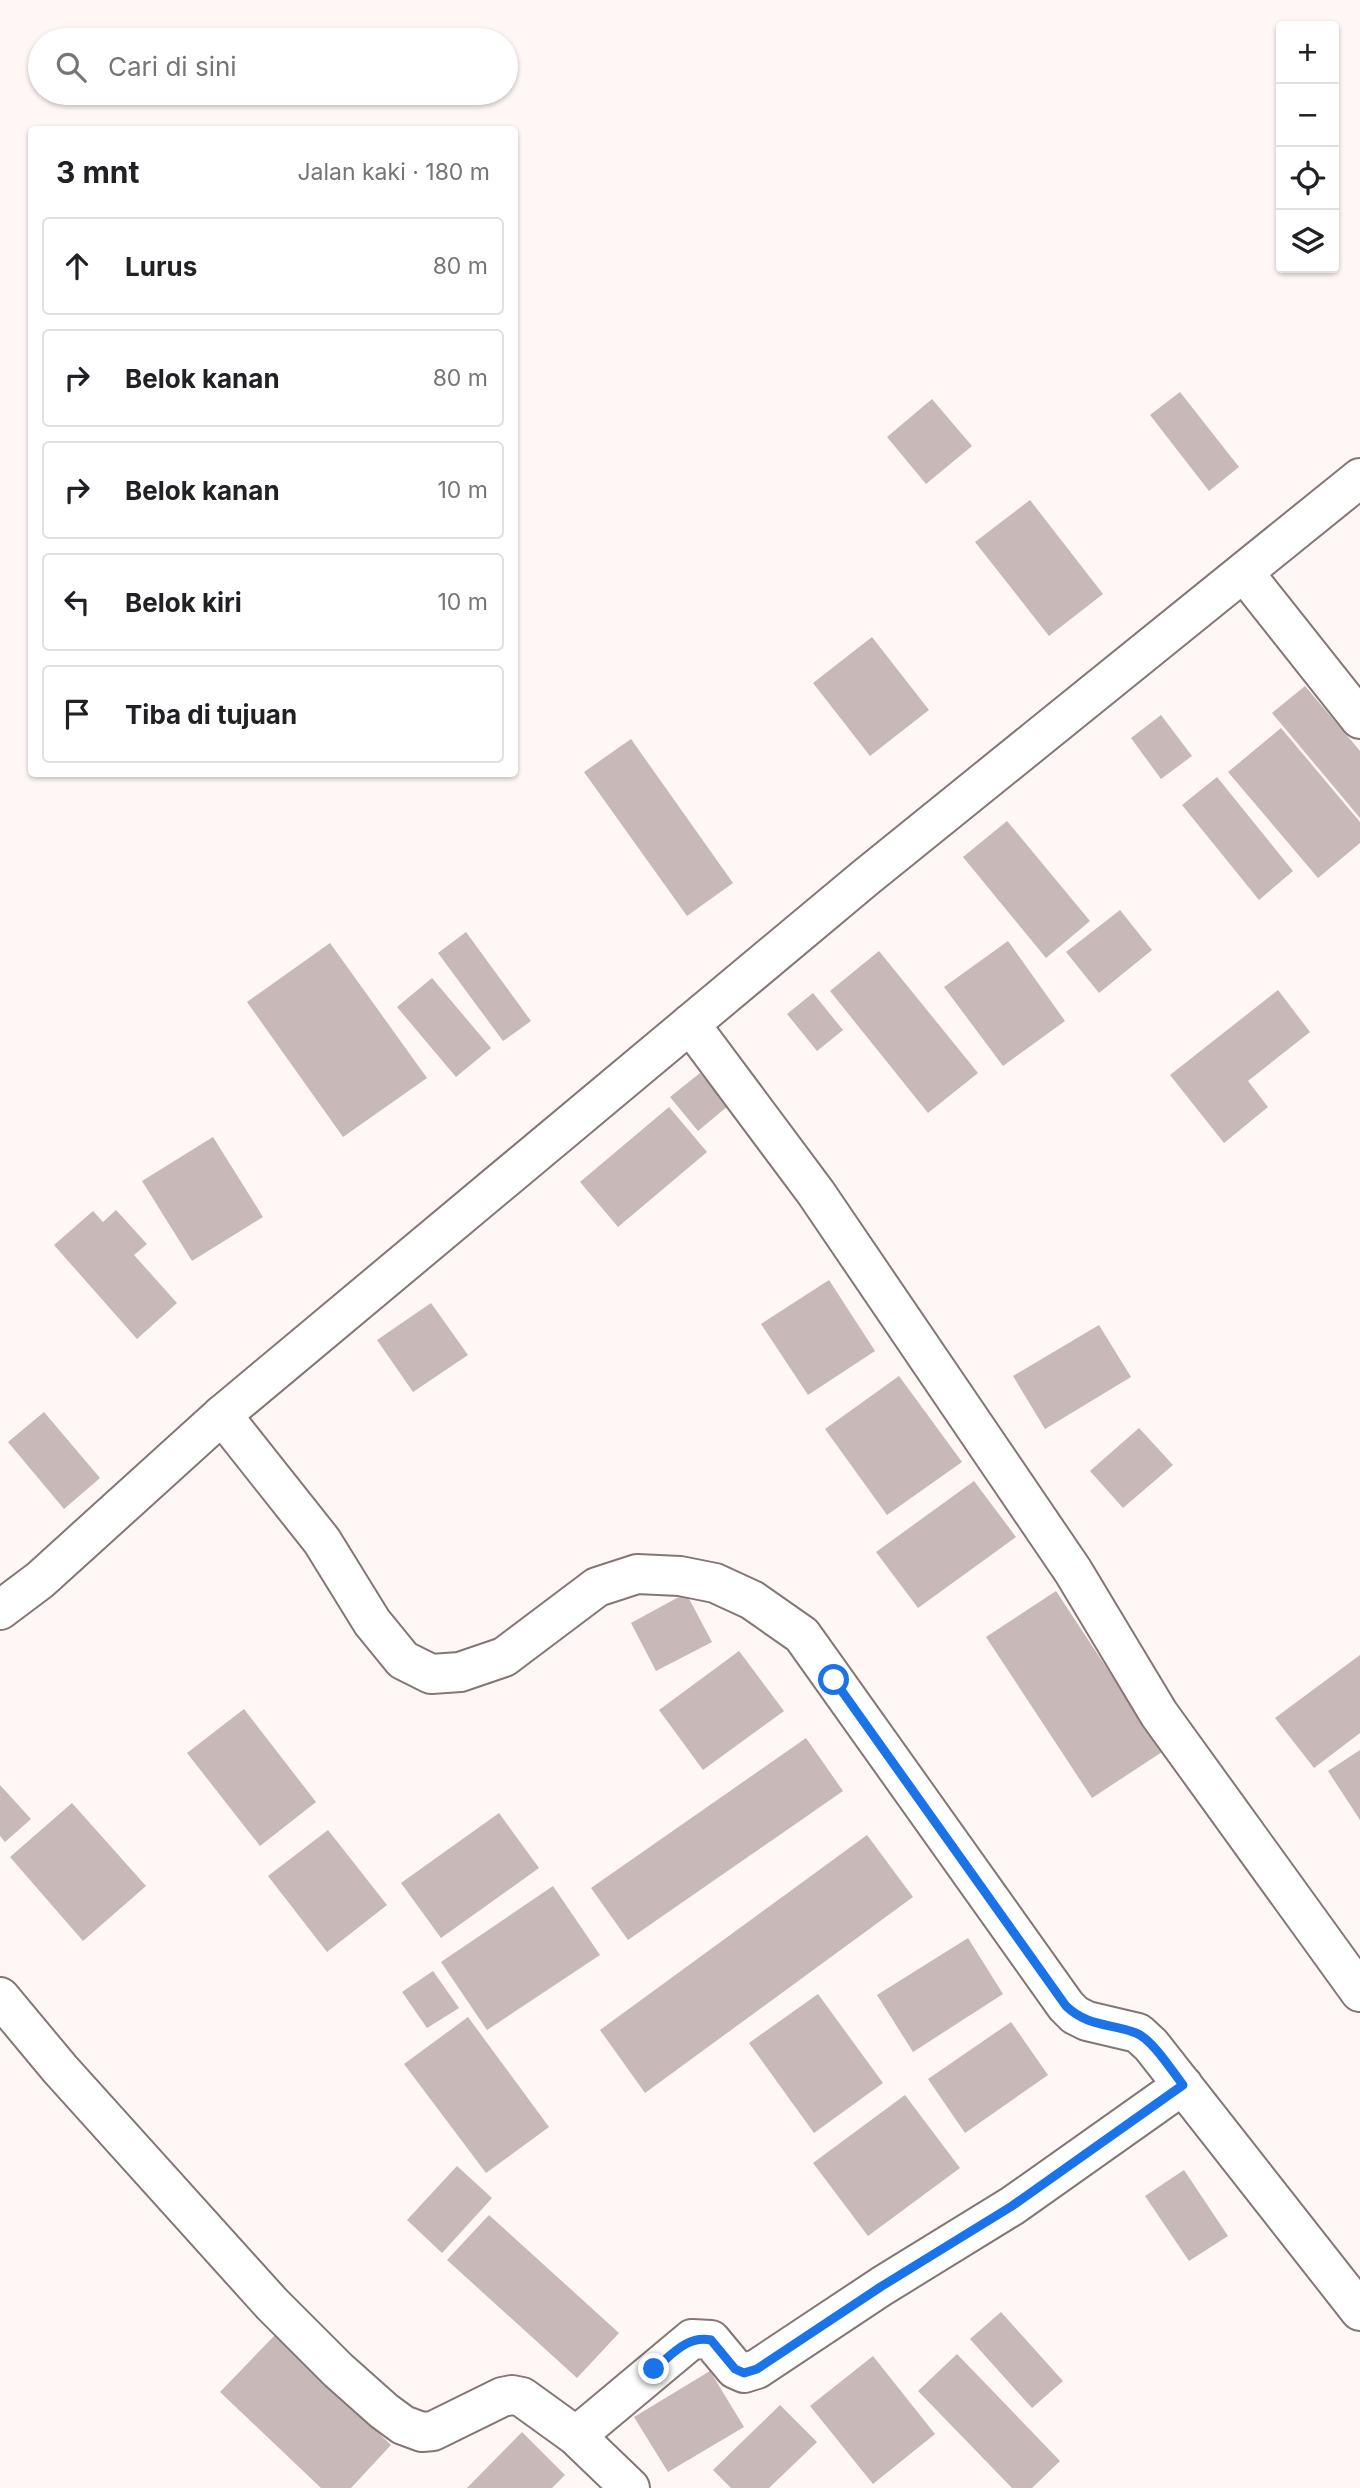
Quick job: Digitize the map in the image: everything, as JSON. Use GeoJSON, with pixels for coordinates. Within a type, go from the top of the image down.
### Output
{"type":"FeatureCollection","features":[{"type":"Feature","properties":{"kind":"street"},"geometry":{"type":"LineString","coordinates":[[0,1610],[40,1580],[222,1415],[865,878],[1245,574],[1360,478]]}},
{"type":"Feature","properties":{"kind":"street"},"geometry":{"type":"LineString","coordinates":[[1245,574],[1360,719]]}},
{"type":"Feature","properties":{"kind":"street"},"geometry":{"type":"LineString","coordinates":[[690,1024],[816,1193],[1073,1571],[1159,1714],[1360,1992]]}},
{"type":"Feature","properties":{"kind":"street"},"geometry":{"type":"LineString","coordinates":[[222,1415],[322,1541],[372,1622],[403,1660],[431,1674],[460,1672],[503,1657],[597,1587],[637,1574],[680,1576],[715,1583],[752,1600],[802,1635],[1066,2006],[1087,2021],[1138,2033],[1151,2045],[1360,2311]]}},
{"type":"Feature","properties":{"kind":"street"},"geometry":{"type":"LineString","coordinates":[[0,1997],[60,2068],[272,2304],[384,2412],[403,2425],[422,2432],[433,2431],[502,2397],[522,2397],[576,2435],[630,2488]]}},
{"type":"Feature","properties":{"kind":"street"},"geometry":{"type":"LineString","coordinates":[[576,2435],[692,2339],[711,2340],[735,2369],[744,2373],[757,2369],[882,2286],[1012,2206],[1183,2085]]}},
{"type":"Feature","properties":{"kind":"building"},"geometry":{"type":"Polygon","coordinates":[[[1180,392],[1239,467],[1209,491],[1150,415],[1180,392]]]}},
{"type":"Feature","properties":{"kind":"building"},"geometry":{"type":"Polygon","coordinates":[[[932,399],[972,446],[926,484],[887,437],[932,399]]]}},
{"type":"Feature","properties":{"kind":"building"},"geometry":{"type":"Polygon","coordinates":[[[1030,500],[1103,594],[1049,636],[975,542],[1030,500]]]}},
{"type":"Feature","properties":{"kind":"building"},"geometry":{"type":"Polygon","coordinates":[[[872,637],[929,710],[870,756],[813,683],[872,637]]]}},
{"type":"Feature","properties":{"kind":"building"},"geometry":{"type":"Polygon","coordinates":[[[1305,686],[1360,751],[1360,818],[1272,713],[1305,686]]]}},
{"type":"Feature","properties":{"kind":"building"},"geometry":{"type":"Polygon","coordinates":[[[1161,715],[1192,756],[1161,779],[1131,738],[1161,715]]]}},
{"type":"Feature","properties":{"kind":"building"},"geometry":{"type":"Polygon","coordinates":[[[1281,728],[1360,822],[1360,843],[1318,878],[1228,772],[1281,728]]]}},
{"type":"Feature","properties":{"kind":"building"},"geometry":{"type":"Polygon","coordinates":[[[631,739],[733,883],[687,916],[584,772],[631,739]]]}},
{"type":"Feature","properties":{"kind":"building"},"geometry":{"type":"Polygon","coordinates":[[[1217,777],[1293,871],[1259,900],[1182,805],[1217,777]]]}},
{"type":"Feature","properties":{"kind":"building"},"geometry":{"type":"Polygon","coordinates":[[[1007,821],[1090,921],[1046,958],[963,857],[1007,821]]]}},
{"type":"Feature","properties":{"kind":"building"},"geometry":{"type":"Polygon","coordinates":[[[1120,910],[1152,950],[1099,993],[1066,952],[1120,910]]]}},
{"type":"Feature","properties":{"kind":"building"},"geometry":{"type":"Polygon","coordinates":[[[466,932],[531,1021],[503,1041],[438,953],[466,932]]]}},
{"type":"Feature","properties":{"kind":"building"},"geometry":{"type":"Polygon","coordinates":[[[1008,941],[1065,1021],[1003,1066],[944,987],[1008,941]]]}},
{"type":"Feature","properties":{"kind":"building"},"geometry":{"type":"Polygon","coordinates":[[[330,943],[427,1078],[343,1137],[247,1002],[330,943]]]}},
{"type":"Feature","properties":{"kind":"building"},"geometry":{"type":"Polygon","coordinates":[[[879,951],[978,1073],[928,1113],[830,991],[879,951]]]}},
{"type":"Feature","properties":{"kind":"building"},"geometry":{"type":"Polygon","coordinates":[[[432,978],[491,1048],[456,1077],[397,1007],[432,978]]]}},
{"type":"Feature","properties":{"kind":"building"},"geometry":{"type":"Polygon","coordinates":[[[1278,990],[1310,1032],[1248,1081],[1268,1107],[1224,1143],[1170,1075],[1278,990]]]}},
{"type":"Feature","properties":{"kind":"building"},"geometry":{"type":"Polygon","coordinates":[[[813,993],[843,1030],[817,1051],[787,1014],[813,993]]]}},
{"type":"Feature","properties":{"kind":"building"},"geometry":{"type":"Polygon","coordinates":[[[700,1073],[728,1106],[698,1131],[670,1097],[700,1073]]]}},
{"type":"Feature","properties":{"kind":"building"},"geometry":{"type":"Polygon","coordinates":[[[669,1107],[707,1152],[618,1227],[580,1182],[669,1107]]]}},
{"type":"Feature","properties":{"kind":"building"},"geometry":{"type":"Polygon","coordinates":[[[213,1137],[263,1217],[192,1261],[142,1181],[213,1137]]]}},
{"type":"Feature","properties":{"kind":"building"},"geometry":{"type":"Polygon","coordinates":[[[116,1210],[147,1244],[134,1255],[177,1303],[137,1339],[54,1245],[93,1211],[103,1222],[116,1210]]]}},
{"type":"Feature","properties":{"kind":"building"},"geometry":{"type":"Polygon","coordinates":[[[829,1280],[875,1351],[808,1395],[761,1324],[829,1280]]]}},
{"type":"Feature","properties":{"kind":"building"},"geometry":{"type":"Polygon","coordinates":[[[431,1303],[468,1355],[413,1392],[377,1340],[431,1303]]]}},
{"type":"Feature","properties":{"kind":"building"},"geometry":{"type":"Polygon","coordinates":[[[1099,1325],[1131,1377],[1045,1429],[1013,1376],[1099,1325]]]}},
{"type":"Feature","properties":{"kind":"building"},"geometry":{"type":"Polygon","coordinates":[[[899,1376],[962,1462],[887,1515],[825,1429],[899,1376]]]}},
{"type":"Feature","properties":{"kind":"building"},"geometry":{"type":"Polygon","coordinates":[[[44,1412],[100,1478],[64,1509],[8,1442],[44,1412]]]}},
{"type":"Feature","properties":{"kind":"building"},"geometry":{"type":"Polygon","coordinates":[[[1139,1428],[1173,1465],[1123,1508],[1090,1471],[1139,1428]]]}},
{"type":"Feature","properties":{"kind":"building"},"geometry":{"type":"Polygon","coordinates":[[[974,1481],[1016,1537],[918,1608],[876,1552],[974,1481]]]}},
{"type":"Feature","properties":{"kind":"building"},"geometry":{"type":"Polygon","coordinates":[[[1056,1591],[1162,1752],[1092,1798],[986,1637],[1056,1591]]]}},
{"type":"Feature","properties":{"kind":"building"},"geometry":{"type":"Polygon","coordinates":[[[686,1593],[712,1642],[656,1671],[631,1623],[686,1593]]]}},
{"type":"Feature","properties":{"kind":"building"},"geometry":{"type":"Polygon","coordinates":[[[739,1651],[784,1711],[703,1770],[659,1710],[739,1651]]]}},
{"type":"Feature","properties":{"kind":"building"},"geometry":{"type":"Polygon","coordinates":[[[1360,1655],[1360,1733],[1314,1768],[1275,1718],[1360,1655]]]}},
{"type":"Feature","properties":{"kind":"building"},"geometry":{"type":"Polygon","coordinates":[[[244,1709],[316,1802],[260,1846],[187,1753],[244,1709]]]}},
{"type":"Feature","properties":{"kind":"building"},"geometry":{"type":"Polygon","coordinates":[[[806,1738],[843,1791],[628,1940],[591,1888],[806,1738]]]}},
{"type":"Feature","properties":{"kind":"building"},"geometry":{"type":"Polygon","coordinates":[[[1360,1750],[1360,1820],[1328,1771],[1360,1750]]]}},
{"type":"Feature","properties":{"kind":"building"},"geometry":{"type":"Polygon","coordinates":[[[0,1785],[31,1819],[5,1842],[0,1836],[0,1785]]]}},
{"type":"Feature","properties":{"kind":"building"},"geometry":{"type":"Polygon","coordinates":[[[72,1803],[146,1886],[83,1941],[10,1857],[72,1803]]]}},
{"type":"Feature","properties":{"kind":"building"},"geometry":{"type":"Polygon","coordinates":[[[499,1813],[539,1868],[441,1938],[401,1883],[499,1813]]]}},
{"type":"Feature","properties":{"kind":"building"},"geometry":{"type":"Polygon","coordinates":[[[328,1830],[387,1905],[327,1952],[268,1876],[328,1830]]]}},
{"type":"Feature","properties":{"kind":"building"},"geometry":{"type":"Polygon","coordinates":[[[867,1835],[913,1897],[645,2093],[600,2030],[867,1835]]]}},
{"type":"Feature","properties":{"kind":"building"},"geometry":{"type":"Polygon","coordinates":[[[553,1886],[600,1955],[487,2030],[441,1962],[553,1886]]]}},
{"type":"Feature","properties":{"kind":"building"},"geometry":{"type":"Polygon","coordinates":[[[968,1938],[1003,1994],[913,2052],[877,1995],[968,1938]]]}},
{"type":"Feature","properties":{"kind":"building"},"geometry":{"type":"Polygon","coordinates":[[[433,1971],[459,2008],[427,2028],[402,1992],[433,1971]]]}},
{"type":"Feature","properties":{"kind":"building"},"geometry":{"type":"Polygon","coordinates":[[[818,1994],[883,2083],[814,2133],[749,2043],[818,1994]]]}},
{"type":"Feature","properties":{"kind":"building"},"geometry":{"type":"Polygon","coordinates":[[[468,2017],[549,2127],[486,2173],[404,2064],[468,2017]]]}},
{"type":"Feature","properties":{"kind":"building"},"geometry":{"type":"Polygon","coordinates":[[[1011,2022],[1048,2075],[965,2133],[928,2079],[1011,2022]]]}},
{"type":"Feature","properties":{"kind":"building"},"geometry":{"type":"Polygon","coordinates":[[[905,2095],[960,2168],[868,2236],[813,2163],[905,2095]]]}},
{"type":"Feature","properties":{"kind":"building"},"geometry":{"type":"Polygon","coordinates":[[[457,2166],[492,2198],[442,2253],[407,2220],[457,2166]]]}},
{"type":"Feature","properties":{"kind":"building"},"geometry":{"type":"Polygon","coordinates":[[[1184,2170],[1228,2236],[1189,2261],[1145,2196],[1184,2170]]]}},
{"type":"Feature","properties":{"kind":"building"},"geometry":{"type":"Polygon","coordinates":[[[489,2215],[619,2333],[577,2378],[447,2260],[489,2215]]]}},
{"type":"Feature","properties":{"kind":"building"},"geometry":{"type":"Polygon","coordinates":[[[1001,2312],[1063,2381],[1032,2408],[970,2339],[1001,2312]]]}},
{"type":"Feature","properties":{"kind":"building"},"geometry":{"type":"Polygon","coordinates":[[[276,2334],[391,2445],[351,2488],[321,2488],[220,2392],[276,2334]]]}},
{"type":"Feature","properties":{"kind":"building"},"geometry":{"type":"Polygon","coordinates":[[[957,2354],[1060,2461],[1032,2488],[1012,2488],[918,2391],[957,2354]]]}},
{"type":"Feature","properties":{"kind":"building"},"geometry":{"type":"Polygon","coordinates":[[[873,2356],[935,2434],[873,2484],[810,2406],[873,2356]]]}},
{"type":"Feature","properties":{"kind":"building"},"geometry":{"type":"Polygon","coordinates":[[[710,2371],[744,2427],[668,2472],[634,2417],[710,2371]]]}},
{"type":"Feature","properties":{"kind":"building"},"geometry":{"type":"Polygon","coordinates":[[[780,2405],[817,2442],[769,2488],[731,2488],[713,2470],[780,2405]]]}},
{"type":"Feature","properties":{"kind":"building"},"geometry":{"type":"Polygon","coordinates":[[[522,2432],[565,2475],[552,2488],[467,2488],[522,2432]]]}},
{"type":"Feature","properties":{"kind":"route"},"geometry":{"type":"LineString","coordinates":[[654,2369],[692,2339],[702,2338],[711,2340],[735,2369],[744,2373],[757,2369],[882,2286],[1012,2206],[1183,2085],[1138,2033],[1087,2021],[1066,2006],[834,1680]]}}]}
